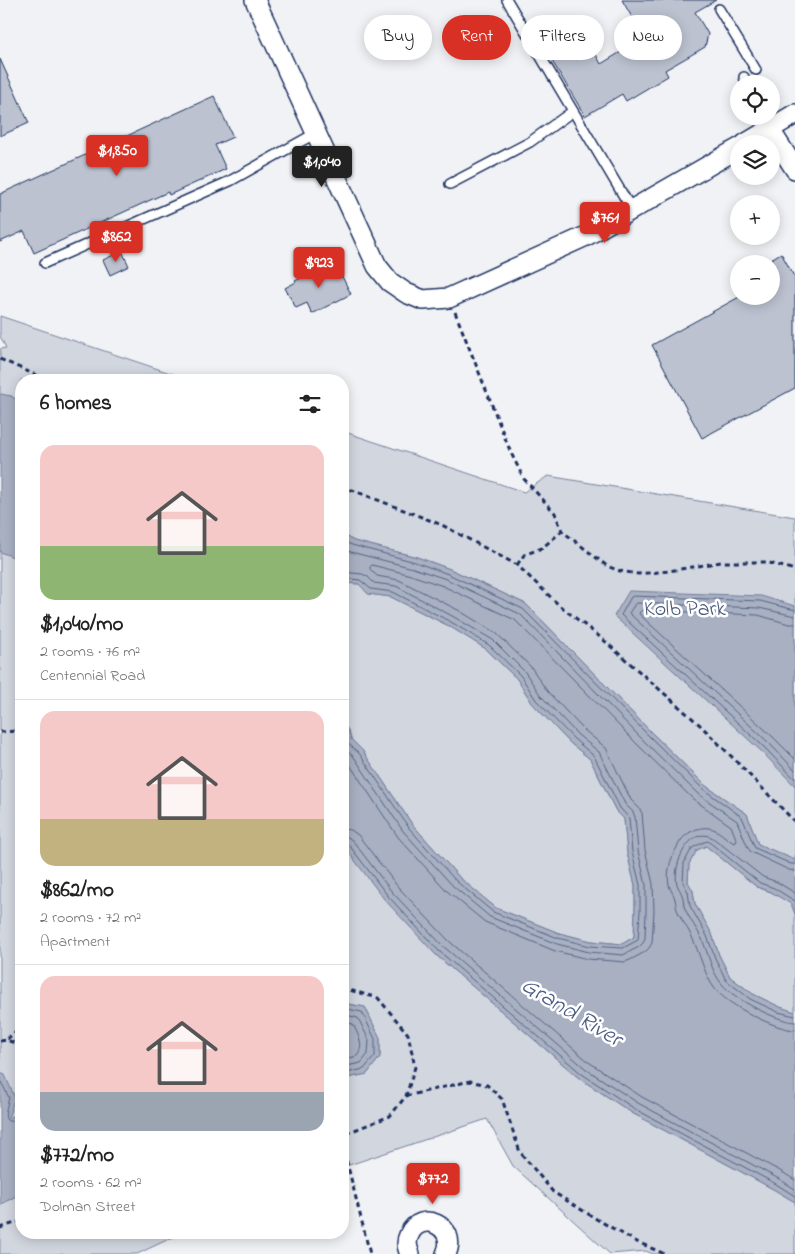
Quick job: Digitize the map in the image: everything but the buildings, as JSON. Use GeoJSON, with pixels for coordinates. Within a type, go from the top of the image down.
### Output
{"type":"FeatureCollection","features":[{"type":"Feature","properties":{"kind":"street"},"geometry":{"type":"LineString","coordinates":[[255,0],[377,266],[390,282],[406,293],[423,300],[449,298],[586,236],[730,153]]}},
{"type":"Feature","properties":{"kind":"street"},"geometry":{"type":"LineString","coordinates":[[757,135],[768,126],[795,114]]}},
{"type":"Feature","properties":{"kind":"street"},"geometry":{"type":"LineString","coordinates":[[768,126],[795,169]]}},
{"type":"Feature","properties":{"kind":"street"},"geometry":{"type":"LineString","coordinates":[[410,1254],[407,1238],[410,1231],[421,1223],[428,1222],[435,1223],[446,1232],[449,1238],[449,1246],[446,1254]]}},
{"type":"Feature","properties":{"kind":"lane"},"geometry":{"type":"LineString","coordinates":[[507,0],[632,210]]}},
{"type":"Feature","properties":{"kind":"lane"},"geometry":{"type":"LineString","coordinates":[[719,9],[756,70]]}},
{"type":"Feature","properties":{"kind":"lane"},"geometry":{"type":"LineString","coordinates":[[450,184],[530,142],[573,112]]}},
{"type":"Feature","properties":{"kind":"lane"},"geometry":{"type":"LineString","coordinates":[[45,263],[230,181],[316,133]]}},
{"type":"Feature","properties":{"kind":"path"},"geometry":{"type":"LineString","coordinates":[[449,298],[511,453],[524,479],[555,513],[562,531],[607,566],[620,572],[638,574],[669,571],[721,562],[766,562],[795,570]]}},
{"type":"Feature","properties":{"kind":"path"},"geometry":{"type":"LineString","coordinates":[[0,359],[34,374]]}},
{"type":"Feature","properties":{"kind":"path"},"geometry":{"type":"LineString","coordinates":[[349,489],[442,524],[517,565],[560,606],[600,637],[700,725],[795,822]]}},
{"type":"Feature","properties":{"kind":"path"},"geometry":{"type":"LineString","coordinates":[[517,565],[524,555],[542,548],[562,531]]}},
{"type":"Feature","properties":{"kind":"path"},"geometry":{"type":"LineString","coordinates":[[0,732],[15,732]]}},
{"type":"Feature","properties":{"kind":"path"},"geometry":{"type":"LineString","coordinates":[[349,990],[378,998],[408,1034],[416,1067],[406,1096],[390,1116],[349,1133]]}},
{"type":"Feature","properties":{"kind":"path"},"geometry":{"type":"LineString","coordinates":[[6,1040],[15,1032]]}},
{"type":"Feature","properties":{"kind":"path"},"geometry":{"type":"LineString","coordinates":[[0,1041],[6,1040],[15,1043]]}},
{"type":"Feature","properties":{"kind":"path"},"geometry":{"type":"LineString","coordinates":[[406,1096],[470,1081],[487,1085],[502,1099],[520,1152],[553,1192],[598,1220],[638,1242],[665,1254]]}},
{"type":"Feature","properties":{"kind":"path"},"geometry":{"type":"LineString","coordinates":[[349,1171],[370,1254]]}},
{"type":"Feature","properties":{"kind":"path"},"geometry":{"type":"LineString","coordinates":[[0,1228],[15,1223]]}},
{"type":"Feature","properties":{"kind":"green space"},"geometry":{"type":"Polygon","coordinates":[[[0,316],[173,374],[15,374],[15,399],[11,396],[0,395],[0,349],[6,348],[0,336],[0,316]]]}},
{"type":"Feature","properties":{"kind":"green space","name":"Kolb Park"},"geometry":{"type":"Polygon","coordinates":[[[349,433],[524,492],[548,476],[795,517],[795,860],[758,844],[747,814],[706,786],[526,604],[450,569],[417,557],[349,538],[349,433]]]}},
{"type":"Feature","properties":{"kind":"green space"},"geometry":{"type":"Polygon","coordinates":[[[0,550],[15,557],[15,1115],[8,1118],[5,1076],[0,1073],[0,550]]]}},
{"type":"Feature","properties":{"kind":"green space"},"geometry":{"type":"Polygon","coordinates":[[[349,583],[360,584],[369,594],[391,597],[449,626],[486,649],[517,679],[532,703],[570,743],[590,759],[616,811],[624,819],[627,853],[635,885],[634,937],[622,944],[591,941],[559,933],[496,908],[460,878],[412,824],[362,750],[351,739],[349,732],[349,583]]]}},
{"type":"Feature","properties":{"kind":"green space"},"geometry":{"type":"Polygon","coordinates":[[[706,846],[757,887],[771,892],[792,904],[795,914],[795,1012],[753,994],[730,977],[719,955],[712,934],[695,904],[693,891],[688,882],[689,864],[697,850],[706,846]]]}},
{"type":"Feature","properties":{"kind":"green space"},"geometry":{"type":"Polygon","coordinates":[[[349,850],[436,955],[579,1078],[632,1113],[795,1202],[795,1254],[653,1254],[646,1251],[610,1254],[513,1166],[487,1119],[349,1165],[349,1078],[367,1074],[380,1057],[380,1038],[365,1007],[349,1004],[349,850]]]}},
{"type":"Feature","properties":{"kind":"green space"},"geometry":{"type":"Polygon","coordinates":[[[15,1196],[15,1239],[169,1239],[137,1254],[0,1254],[0,1205],[15,1196]]]}},
{"type":"Feature","properties":{"kind":"water"},"geometry":{"type":"Polygon","coordinates":[[[0,395],[11,396],[15,399],[15,558],[0,552],[0,395]]]}},
{"type":"Feature","properties":{"kind":"water","name":"Grand River"},"geometry":{"type":"Polygon","coordinates":[[[349,538],[417,557],[450,569],[526,604],[706,786],[747,814],[758,844],[795,860],[795,914],[791,904],[771,892],[757,887],[706,846],[697,850],[689,864],[688,882],[693,891],[695,904],[712,934],[719,955],[730,977],[753,994],[795,1012],[795,1202],[632,1113],[579,1078],[436,955],[384,899],[349,853],[349,732],[351,739],[362,750],[412,824],[460,878],[496,908],[559,933],[591,941],[622,944],[634,937],[635,885],[627,853],[624,819],[616,811],[590,759],[570,743],[532,703],[517,679],[486,649],[449,626],[391,597],[368,594],[359,584],[349,583],[349,538]]]}},
{"type":"Feature","properties":{"kind":"water"},"geometry":{"type":"Polygon","coordinates":[[[629,591],[761,596],[795,606],[795,786],[761,751],[614,616],[629,591]]]}},
{"type":"Feature","properties":{"kind":"water"},"geometry":{"type":"Polygon","coordinates":[[[349,1004],[365,1007],[380,1038],[380,1057],[367,1074],[349,1078],[349,1004]]]}},
{"type":"Feature","properties":{"kind":"water"},"geometry":{"type":"Polygon","coordinates":[[[0,1073],[5,1075],[15,1098],[8,1118],[15,1115],[15,1196],[0,1205],[0,1073]]]}}]}
